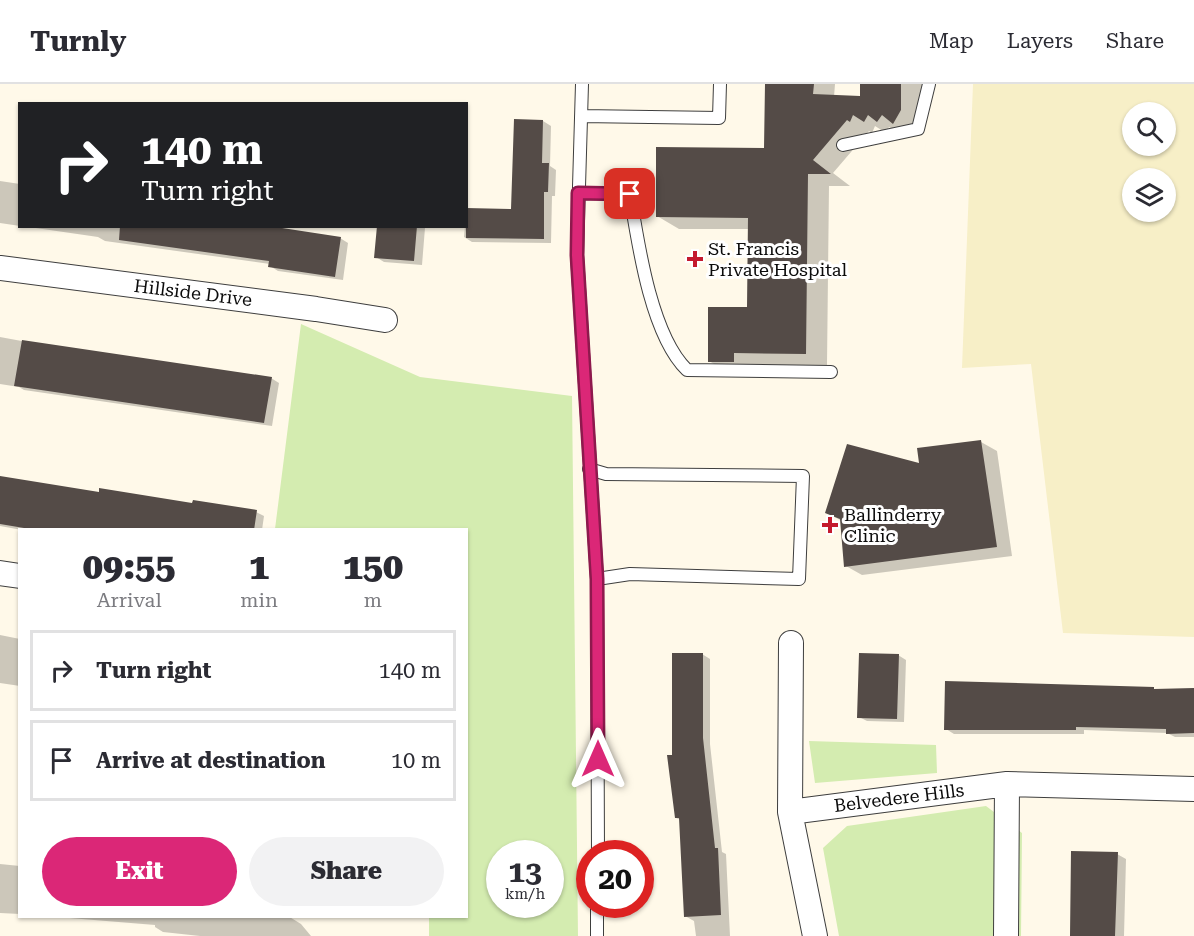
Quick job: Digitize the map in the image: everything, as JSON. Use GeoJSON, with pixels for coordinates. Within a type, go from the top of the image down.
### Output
{"type":"FeatureCollection","features":[{"type":"Feature","properties":{"kind":"street","name":"Hillside Drive"},"geometry":{"type":"LineString","coordinates":[[0,268],[385,320]]}},
{"type":"Feature","properties":{"kind":"street"},"geometry":{"type":"LineString","coordinates":[[0,573],[18,576]]}},
{"type":"Feature","properties":{"kind":"street"},"geometry":{"type":"LineString","coordinates":[[791,643],[790,812],[815,936]]}},
{"type":"Feature","properties":{"kind":"street"},"geometry":{"type":"LineString","coordinates":[[1006,936],[1007,784]]}},
{"type":"Feature","properties":{"kind":"street","name":"Belvedere Hills"},"geometry":{"type":"LineString","coordinates":[[790,812],[1007,784],[1194,789]]}},
{"type":"Feature","properties":{"kind":"lane"},"geometry":{"type":"LineString","coordinates":[[582,84],[577,255],[597,579],[597,840]]}},
{"type":"Feature","properties":{"kind":"lane"},"geometry":{"type":"LineString","coordinates":[[581,116],[719,118],[720,84]]}},
{"type":"Feature","properties":{"kind":"lane"},"geometry":{"type":"LineString","coordinates":[[843,145],[918,129],[929,84]]}},
{"type":"Feature","properties":{"kind":"lane"},"geometry":{"type":"LineString","coordinates":[[578,193],[630,194],[639,250],[659,326],[675,359],[687,370],[831,372]]}},
{"type":"Feature","properties":{"kind":"lane"},"geometry":{"type":"LineString","coordinates":[[589,469],[606,474],[803,476],[799,579],[630,574],[597,579]]}},
{"type":"Feature","properties":{"kind":"lane"},"geometry":{"type":"LineString","coordinates":[[597,918],[597,936]]}},
{"type":"Feature","properties":{"kind":"shaded area"},"geometry":{"type":"Polygon","coordinates":[[[973,84],[1194,84],[1194,637],[1063,633],[1031,364],[962,368],[973,84]]]}},
{"type":"Feature","properties":{"kind":"green space"},"geometry":{"type":"Polygon","coordinates":[[[301,324],[420,377],[572,396],[578,936],[429,936],[429,918],[468,918],[468,528],[275,528],[301,324]]]}},
{"type":"Feature","properties":{"kind":"green space"},"geometry":{"type":"Polygon","coordinates":[[[809,741],[936,745],[937,773],[815,783],[809,741]]]}},
{"type":"Feature","properties":{"kind":"green space"},"geometry":{"type":"Polygon","coordinates":[[[986,806],[1022,833],[1021,936],[839,936],[823,848],[847,826],[986,806]]]}},
{"type":"Feature","properties":{"kind":"building"},"geometry":{"type":"Polygon","coordinates":[[[765,84],[814,84],[813,94],[860,96],[860,84],[901,84],[901,110],[893,124],[882,115],[877,122],[868,115],[864,122],[853,115],[850,122],[847,120],[813,160],[831,174],[808,174],[806,354],[734,353],[734,362],[708,362],[708,307],[747,307],[748,218],[656,217],[656,147],[764,148],[765,84]]]}},
{"type":"Feature","properties":{"kind":"building"},"geometry":{"type":"Polygon","coordinates":[[[514,119],[543,120],[542,163],[549,163],[548,192],[544,192],[544,239],[466,238],[468,208],[511,209],[514,119]]]}},
{"type":"Feature","properties":{"kind":"building"},"geometry":{"type":"Polygon","coordinates":[[[120,228],[282,228],[341,237],[335,277],[268,267],[269,261],[119,240],[120,228]]]}},
{"type":"Feature","properties":{"kind":"building"},"geometry":{"type":"Polygon","coordinates":[[[377,228],[417,228],[414,261],[374,258],[377,228]]]}},
{"type":"Feature","properties":{"kind":"building"},"geometry":{"type":"Polygon","coordinates":[[[22,340],[272,377],[264,423],[14,386],[22,340]]]}},
{"type":"Feature","properties":{"kind":"building"},"geometry":{"type":"Polygon","coordinates":[[[981,440],[997,547],[844,567],[840,519],[825,513],[847,444],[919,463],[917,448],[981,440]]]}},
{"type":"Feature","properties":{"kind":"building"},"geometry":{"type":"Polygon","coordinates":[[[0,476],[99,492],[99,488],[192,503],[193,500],[257,510],[254,528],[24,528],[0,524],[0,476]]]}},
{"type":"Feature","properties":{"kind":"building"},"geometry":{"type":"Polygon","coordinates":[[[672,653],[703,653],[703,738],[715,848],[718,848],[721,915],[684,917],[679,818],[675,818],[667,755],[672,755],[672,653]]]}},
{"type":"Feature","properties":{"kind":"building"},"geometry":{"type":"Polygon","coordinates":[[[859,653],[899,654],[897,719],[857,718],[859,653]]]}},
{"type":"Feature","properties":{"kind":"building"},"geometry":{"type":"Polygon","coordinates":[[[945,681],[1154,687],[1154,689],[1194,688],[1194,733],[1166,734],[1166,729],[1076,727],[1076,730],[944,730],[945,681]]]}},
{"type":"Feature","properties":{"kind":"building"},"geometry":{"type":"Polygon","coordinates":[[[1071,851],[1118,852],[1115,936],[1070,936],[1071,851]]]}},
{"type":"Feature","properties":{"kind":"place","name":"St. Francis Private Hospital"},"geometry":{"type":"Point","coordinates":[695,259]}},
{"type":"Feature","properties":{"kind":"place","name":"Ballinderry Clinic"},"geometry":{"type":"Point","coordinates":[830,525]}},
{"type":"Feature","properties":{"kind":"route"},"geometry":{"type":"LineString","coordinates":[[598,759],[597,579],[577,255],[578,193],[630,194]]}}]}
